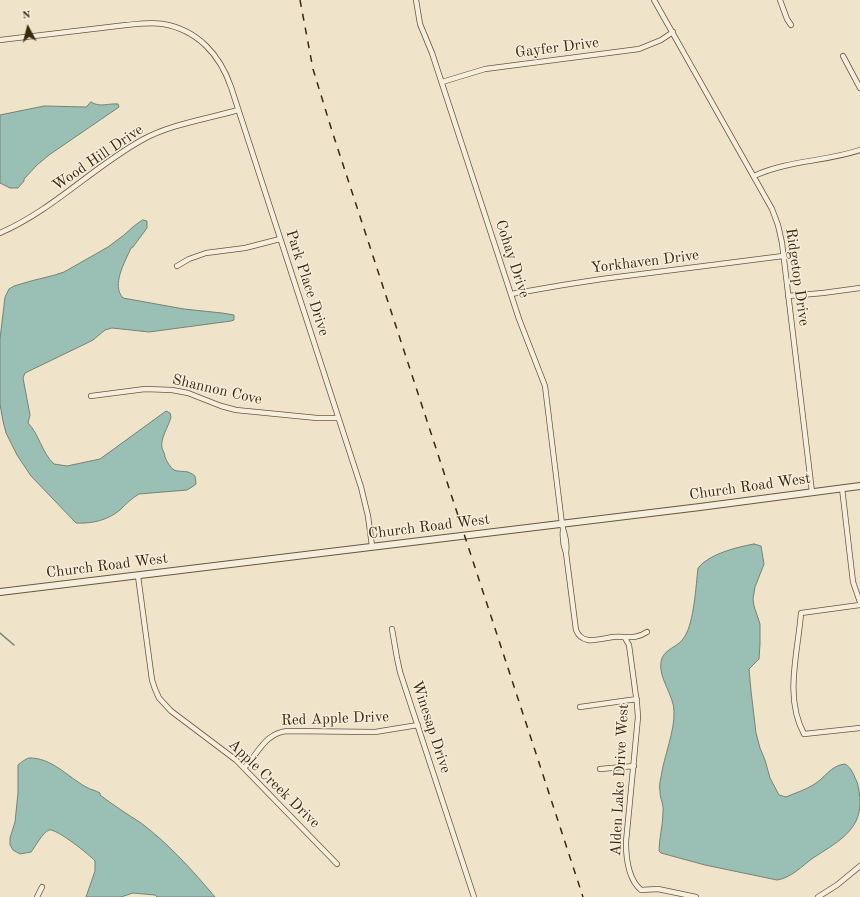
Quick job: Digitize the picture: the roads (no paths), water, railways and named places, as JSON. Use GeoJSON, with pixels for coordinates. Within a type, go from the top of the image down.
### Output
{"type":"FeatureCollection","features":[{"type":"Feature","properties":{"kind":"street","name":"Cohay Drive"},"geometry":{"type":"LineString","coordinates":[[416,0],[420,24],[442,82],[525,337],[545,386],[563,527],[566,536],[566,553],[574,616],[578,634],[582,638],[588,640],[614,637],[624,638]]}},
{"type":"Feature","properties":{"kind":"street","name":"Ridgetop Drive"},"geometry":{"type":"LineString","coordinates":[[654,0],[776,217],[780,230],[812,492]]}},
{"type":"Feature","properties":{"kind":"street"},"geometry":{"type":"LineString","coordinates":[[780,0],[787,19],[791,25]]}},
{"type":"Feature","properties":{"kind":"street","name":"Park Place Drive"},"geometry":{"type":"LineString","coordinates":[[0,40],[143,23],[163,24],[180,29],[196,38],[211,50],[224,68],[361,487],[366,506],[372,546]]}},
{"type":"Feature","properties":{"kind":"street","name":"Gayfer Drive"},"geometry":{"type":"LineString","coordinates":[[442,82],[486,69],[634,50],[649,46],[673,32]]}},
{"type":"Feature","properties":{"kind":"street"},"geometry":{"type":"LineString","coordinates":[[843,56],[860,88]]}},
{"type":"Feature","properties":{"kind":"street","name":"Wood Hill Drive"},"geometry":{"type":"LineString","coordinates":[[0,233],[21,223],[42,210],[75,185],[142,140],[166,130],[238,110]]}},
{"type":"Feature","properties":{"kind":"street"},"geometry":{"type":"LineString","coordinates":[[754,176],[766,170],[787,164],[836,157],[860,150]]}},
{"type":"Feature","properties":{"kind":"street"},"geometry":{"type":"LineString","coordinates":[[177,266],[189,259],[206,253],[245,248],[280,239]]}},
{"type":"Feature","properties":{"kind":"street","name":"Yorkhaven Drive"},"geometry":{"type":"LineString","coordinates":[[511,294],[602,279],[783,256]]}},
{"type":"Feature","properties":{"kind":"street"},"geometry":{"type":"LineString","coordinates":[[788,296],[860,288]]}},
{"type":"Feature","properties":{"kind":"street","name":"Shannon Cove"},"geometry":{"type":"LineString","coordinates":[[91,396],[145,389],[172,390],[188,393],[212,403],[236,410],[318,418],[338,418]]}},
{"type":"Feature","properties":{"kind":"street","name":"Church Road West"},"geometry":{"type":"LineString","coordinates":[[0,592],[372,546],[563,527],[860,486]]}},
{"type":"Feature","properties":{"kind":"street"},"geometry":{"type":"LineString","coordinates":[[842,488],[853,582],[860,602]]}},
{"type":"Feature","properties":{"kind":"street","name":"Apple Creek Drive"},"geometry":{"type":"LineString","coordinates":[[138,576],[150,673],[153,686],[157,694],[176,715],[230,754],[336,864]]}},
{"type":"Feature","properties":{"kind":"street"},"geometry":{"type":"LineString","coordinates":[[860,605],[801,613],[793,689],[798,722],[804,734],[860,728]]}},
{"type":"Feature","properties":{"kind":"street","name":"Winesap Drive"},"geometry":{"type":"LineString","coordinates":[[392,629],[398,663],[474,897]]}},
{"type":"Feature","properties":{"kind":"street"},"geometry":{"type":"LineString","coordinates":[[624,638],[641,635],[647,632]]}},
{"type":"Feature","properties":{"kind":"street","name":"Alden Lake Drive West"},"geometry":{"type":"LineString","coordinates":[[624,638],[629,645],[637,699],[638,717],[626,852],[629,868],[634,880],[641,890],[658,889],[696,897]]}},
{"type":"Feature","properties":{"kind":"street"},"geometry":{"type":"LineString","coordinates":[[580,707],[637,699]]}},
{"type":"Feature","properties":{"kind":"street","name":"Red Apple Drive"},"geometry":{"type":"LineString","coordinates":[[244,768],[268,739],[279,732],[375,732],[418,725]]}},
{"type":"Feature","properties":{"kind":"street"},"geometry":{"type":"LineString","coordinates":[[600,769],[634,766]]}},
{"type":"Feature","properties":{"kind":"street"},"geometry":{"type":"LineString","coordinates":[[818,897],[837,885],[860,866]]}},
{"type":"Feature","properties":{"kind":"street"},"geometry":{"type":"LineString","coordinates":[[37,897],[42,887]]}},
{"type":"Feature","properties":{"kind":"water"},"geometry":{"type":"Polygon","coordinates":[[[91,102],[98,105],[118,104],[119,107],[49,155],[37,165],[18,188],[10,188],[0,183],[0,115],[44,106],[86,107],[91,102]]]}},
{"type":"Feature","properties":{"kind":"water"},"geometry":{"type":"Polygon","coordinates":[[[143,220],[147,221],[147,228],[131,248],[120,273],[118,287],[123,298],[184,309],[234,315],[234,320],[149,332],[112,328],[105,330],[93,340],[25,373],[23,378],[30,415],[28,423],[35,432],[46,454],[54,464],[67,466],[100,459],[166,411],[170,413],[171,417],[163,436],[162,444],[166,459],[174,470],[187,472],[195,476],[196,484],[187,490],[139,494],[131,499],[120,510],[105,519],[88,523],[76,523],[31,476],[17,455],[6,433],[0,404],[0,339],[5,297],[9,289],[14,286],[64,272],[108,247],[143,220]]]}},
{"type":"Feature","properties":{"kind":"water"},"geometry":{"type":"Polygon","coordinates":[[[754,544],[761,546],[764,564],[755,587],[753,599],[760,624],[759,659],[749,669],[756,733],[770,778],[779,795],[786,797],[810,787],[836,767],[845,764],[851,770],[857,782],[860,798],[859,813],[856,822],[844,836],[792,874],[777,880],[705,865],[661,853],[659,851],[663,809],[660,795],[660,784],[662,769],[674,719],[672,699],[662,674],[662,657],[682,640],[688,630],[691,622],[698,568],[716,555],[732,549],[754,544]]]}},
{"type":"Feature","properties":{"kind":"water"},"geometry":{"type":"Polygon","coordinates":[[[29,758],[45,761],[59,768],[79,783],[100,793],[100,795],[105,799],[141,823],[171,849],[215,897],[157,897],[155,895],[133,893],[121,897],[86,897],[95,871],[95,861],[87,853],[65,837],[49,830],[31,852],[20,854],[13,850],[10,845],[10,838],[15,822],[18,793],[18,765],[29,758]]]}},
{"type":"Feature","properties":{"kind":"waterway"},"geometry":{"type":"LineString","coordinates":[[0,633],[14,645]]}},
{"type":"Feature","properties":{"kind":"railway"},"geometry":{"type":"LineString","coordinates":[[300,0],[313,69],[332,131],[583,897]]}}]}
